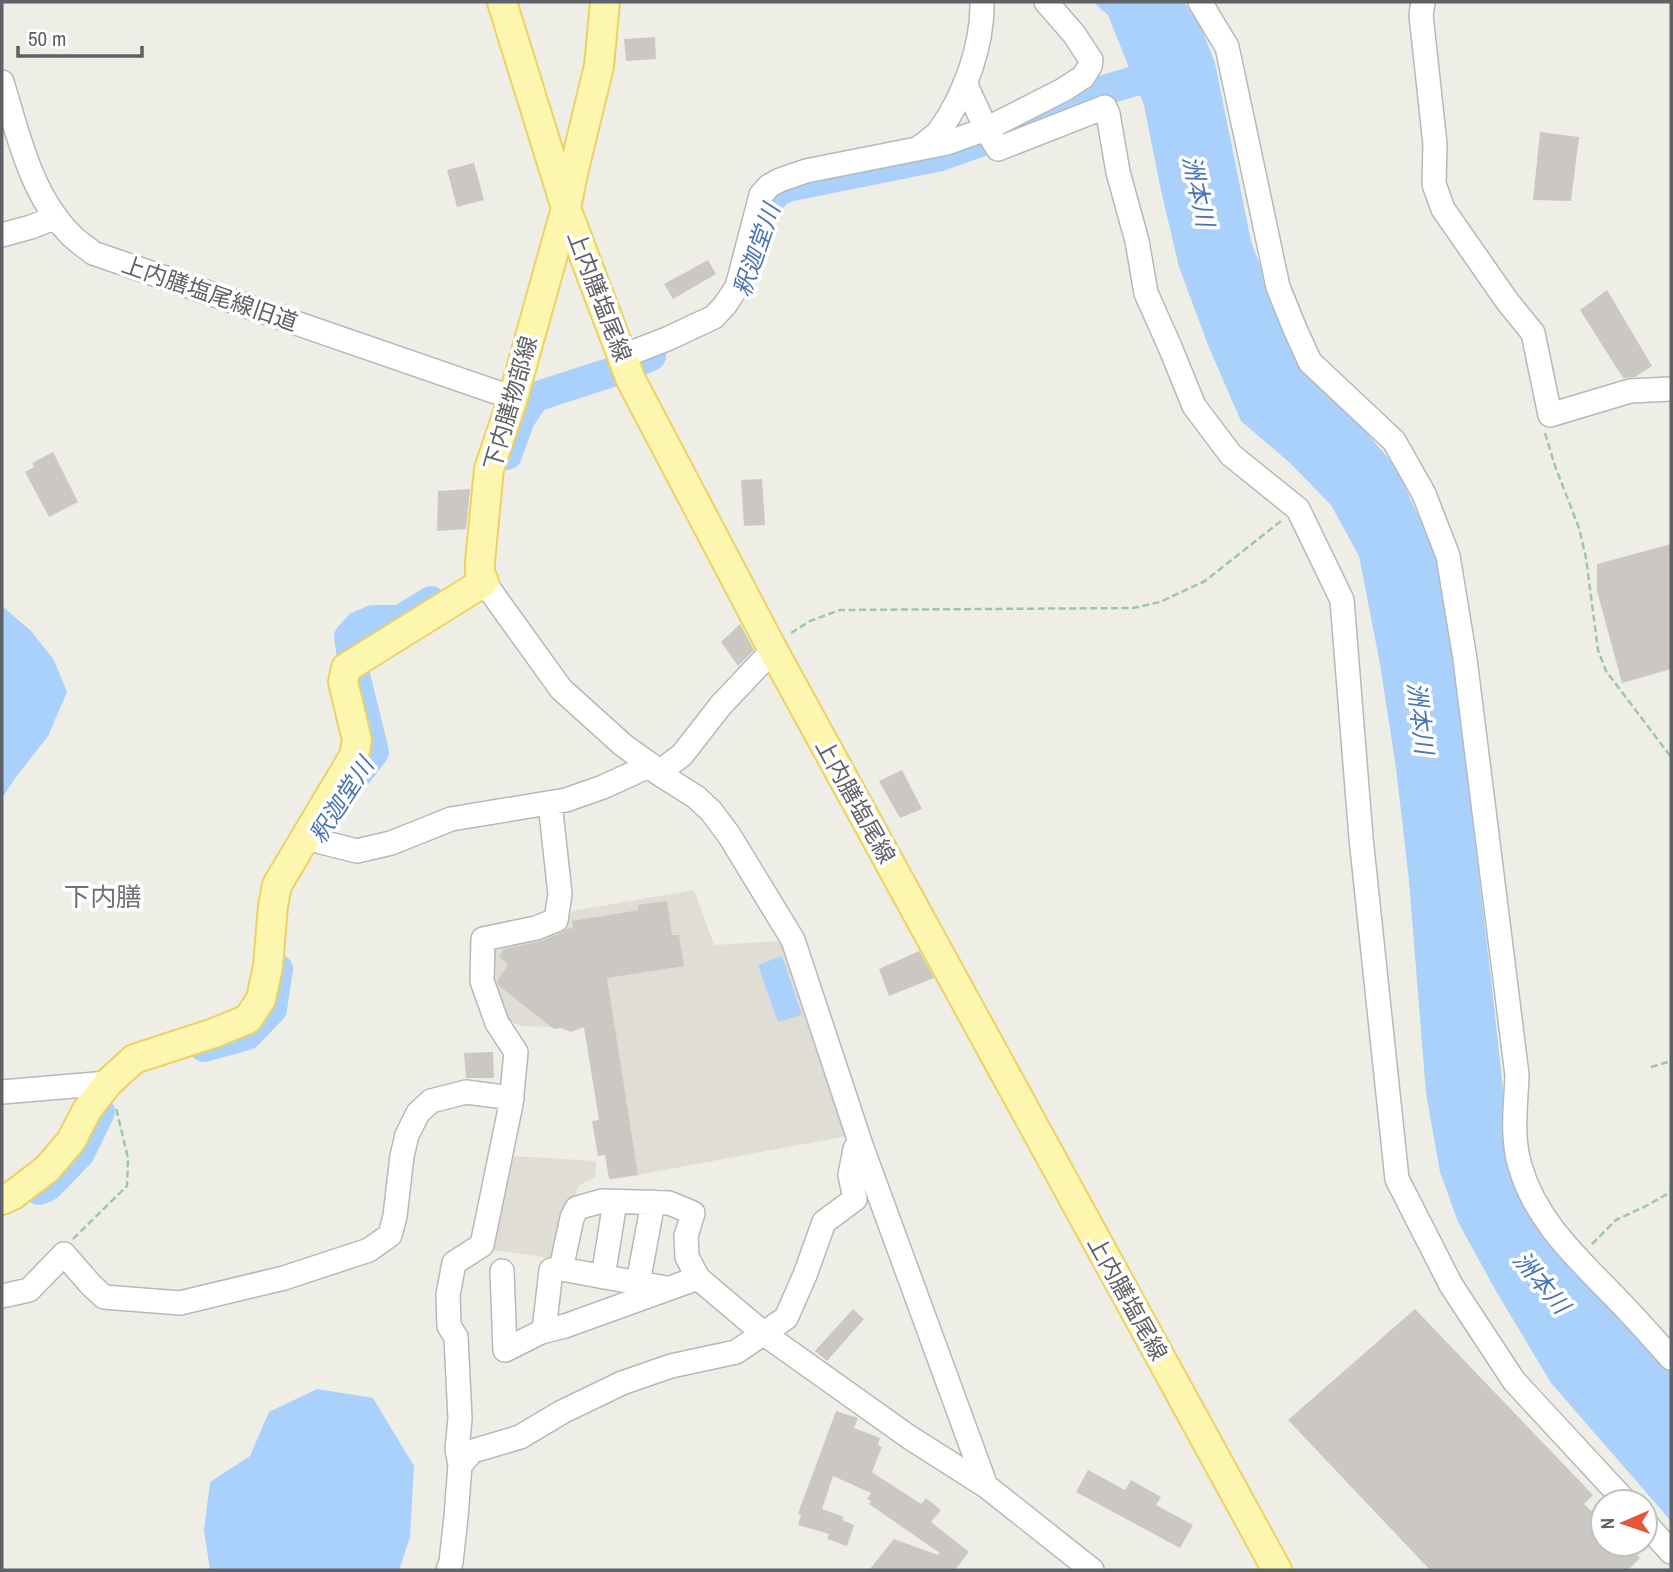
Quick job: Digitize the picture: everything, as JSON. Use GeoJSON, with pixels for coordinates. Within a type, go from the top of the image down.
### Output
{"type":"FeatureCollection","features":[{"type":"Feature","properties":{"kind":"main road","name":"上内膳塩尾線"},"geometry":{"type":"LineString","coordinates":[[502,2],[566,208],[626,365],[773,650],[1277,1570]]}},
{"type":"Feature","properties":{"kind":"main road","name":"下内膳物部線"},"geometry":{"type":"LineString","coordinates":[[481,572],[489,469],[513,398],[566,208],[599,66],[605,2]]}},
{"type":"Feature","properties":{"kind":"main road"},"geometry":{"type":"LineString","coordinates":[[2,1200],[13,1195],[47,1169],[71,1141],[87,1110],[108,1083],[134,1059],[214,1033],[247,1019],[261,999],[268,965],[277,885],[312,837],[354,756],[357,740],[343,682],[353,663],[481,572]]}},
{"type":"Feature","properties":{"kind":"street"},"geometry":{"type":"LineString","coordinates":[[919,148],[938,132],[965,83],[979,42],[983,18],[982,2]]}},
{"type":"Feature","properties":{"kind":"street"},"geometry":{"type":"LineString","coordinates":[[992,139],[1083,77],[1090,66],[1091,60],[1074,34],[1045,2]]}},
{"type":"Feature","properties":{"kind":"street"},"geometry":{"type":"LineString","coordinates":[[1200,2],[1227,47],[1278,287],[1295,329],[1310,362],[1394,441],[1424,494],[1448,556],[1465,659],[1517,1075],[1514,1135],[1519,1165],[1538,1209],[1556,1235],[1671,1357]]}},
{"type":"Feature","properties":{"kind":"street"},"geometry":{"type":"LineString","coordinates":[[1423,2],[1421,15],[1435,144],[1434,184],[1443,209],[1507,301],[1533,333],[1550,415],[1630,391],[1671,388]]}},
{"type":"Feature","properties":{"kind":"street","name":"上内膳塩尾線旧道"},"geometry":{"type":"LineString","coordinates":[[2,82],[28,165],[41,192],[56,217],[93,253],[513,398]]}},
{"type":"Feature","properties":{"kind":"street"},"geometry":{"type":"LineString","coordinates":[[965,83],[992,139]]}},
{"type":"Feature","properties":{"kind":"street"},"geometry":{"type":"LineString","coordinates":[[626,365],[667,339],[714,317],[725,305],[737,287],[761,195],[769,186],[780,180],[806,170],[919,148],[992,139],[1105,107],[1118,172],[1137,241],[1146,293],[1194,407],[1231,455],[1298,509],[1342,600],[1361,838],[1397,1179],[1451,1284],[1514,1381],[1613,1488]]}},
{"type":"Feature","properties":{"kind":"street"},"geometry":{"type":"LineString","coordinates":[[2,234],[30,228],[56,217]]}},
{"type":"Feature","properties":{"kind":"street"},"geometry":{"type":"LineString","coordinates":[[481,572],[561,689],[623,745],[696,797],[711,811],[729,835],[793,940],[862,1148],[986,1486]]}},
{"type":"Feature","properties":{"kind":"street"},"geometry":{"type":"LineString","coordinates":[[312,837],[357,851],[391,843],[451,819],[566,800],[655,769],[682,755],[721,705],[773,650]]}},
{"type":"Feature","properties":{"kind":"street"},"geometry":{"type":"LineString","coordinates":[[448,1570],[455,1528],[460,1465],[457,1449],[460,1419],[456,1337],[449,1326],[449,1296],[454,1263],[482,1245],[512,1098],[516,1052],[497,1023],[482,981],[483,939],[536,928],[556,920],[560,894],[550,803]]}},
{"type":"Feature","properties":{"kind":"street"},"geometry":{"type":"LineString","coordinates":[[2,1091],[108,1083]]}},
{"type":"Feature","properties":{"kind":"street"},"geometry":{"type":"LineString","coordinates":[[2,1296],[29,1290],[64,1254],[104,1297],[180,1303],[284,1278],[369,1250],[390,1235],[396,1216],[402,1156],[407,1136],[418,1113],[431,1101],[466,1092],[512,1098]]}},
{"type":"Feature","properties":{"kind":"street"},"geometry":{"type":"LineString","coordinates":[[460,1465],[473,1451],[520,1437],[562,1412],[622,1383],[671,1366],[736,1352],[786,1318],[824,1222],[855,1199],[850,1175],[855,1149],[862,1148]]}},
{"type":"Feature","properties":{"kind":"street"},"geometry":{"type":"LineString","coordinates":[[561,1269],[572,1218],[577,1208],[602,1201],[653,1202],[669,1203],[693,1213],[686,1236],[687,1257],[698,1278],[763,1333],[909,1437],[986,1486],[1092,1570]]}},
{"type":"Feature","properties":{"kind":"street"},"geometry":{"type":"LineString","coordinates":[[603,1277],[615,1202]]}},
{"type":"Feature","properties":{"kind":"street"},"geometry":{"type":"LineString","coordinates":[[638,1283],[653,1202]]}},
{"type":"Feature","properties":{"kind":"street"},"geometry":{"type":"LineString","coordinates":[[544,1331],[551,1270],[561,1269],[669,1289]]}},
{"type":"Feature","properties":{"kind":"street"},"geometry":{"type":"LineString","coordinates":[[502,1270],[505,1350],[544,1331],[565,1326],[698,1278]]}},
{"type":"Feature","properties":{"kind":"street"},"geometry":{"type":"LineString","coordinates":[[1659,1539],[1671,1552]]}},
{"type":"Feature","properties":{"kind":"path"},"geometry":{"type":"LineString","coordinates":[[1550,415],[1543,427],[1555,467],[1579,528],[1586,558],[1598,650],[1606,671],[1671,757]]}},
{"type":"Feature","properties":{"kind":"path"},"geometry":{"type":"LineString","coordinates":[[773,650],[781,639],[810,621],[840,610],[1133,608],[1160,602],[1205,581],[1298,509]]}},
{"type":"Feature","properties":{"kind":"path"},"geometry":{"type":"LineString","coordinates":[[1651,1067],[1671,1061]]}},
{"type":"Feature","properties":{"kind":"path"},"geometry":{"type":"LineString","coordinates":[[64,1254],[74,1238],[127,1186],[128,1158],[108,1083]]}},
{"type":"Feature","properties":{"kind":"path"},"geometry":{"type":"LineString","coordinates":[[1577,1258],[1616,1220],[1671,1192]]}},
{"type":"Feature","properties":{"kind":"shaded area"},"geometry":{"type":"Polygon","coordinates":[[[694,890],[714,945],[783,941],[853,1135],[610,1180],[584,1028],[521,1026],[505,1019],[489,962],[491,948],[554,926],[573,911],[694,890]]]}},
{"type":"Feature","properties":{"kind":"shaded area"},"geometry":{"type":"Polygon","coordinates":[[[511,1156],[596,1161],[595,1177],[578,1186],[557,1259],[493,1250],[511,1156]]]}},
{"type":"Feature","properties":{"kind":"water","name":"洲本川"},"geometry":{"type":"Polygon","coordinates":[[[1093,2],[1184,2],[1201,27],[1215,63],[1251,241],[1285,334],[1299,365],[1366,432],[1395,466],[1435,551],[1457,690],[1508,1135],[1519,1181],[1671,1366],[1671,1521],[1659,1507],[1659,1488],[1642,1488],[1551,1383],[1458,1222],[1440,1172],[1426,1093],[1409,881],[1396,768],[1380,664],[1359,556],[1331,505],[1290,463],[1241,421],[1210,350],[1179,267],[1144,105],[1108,15],[1093,2]]]}},
{"type":"Feature","properties":{"kind":"water"},"geometry":{"type":"Polygon","coordinates":[[[2,606],[31,631],[54,660],[67,692],[48,736],[2,798],[2,606]]]}},
{"type":"Feature","properties":{"kind":"water"},"geometry":{"type":"Polygon","coordinates":[[[782,956],[802,1015],[778,1022],[758,965],[782,956]]]}},
{"type":"Feature","properties":{"kind":"water"},"geometry":{"type":"Polygon","coordinates":[[[317,1389],[373,1398],[414,1466],[410,1537],[399,1570],[210,1570],[204,1530],[210,1482],[250,1456],[269,1412],[317,1389]]]}},
{"type":"Feature","properties":{"kind":"building"},"geometry":{"type":"Polygon","coordinates":[[[655,37],[656,59],[626,61],[624,39],[655,37]]]}},
{"type":"Feature","properties":{"kind":"building"},"geometry":{"type":"Polygon","coordinates":[[[1540,132],[1579,137],[1571,201],[1533,200],[1540,132]]]}},
{"type":"Feature","properties":{"kind":"building"},"geometry":{"type":"Polygon","coordinates":[[[474,163],[484,200],[457,207],[447,170],[474,163]]]}},
{"type":"Feature","properties":{"kind":"building"},"geometry":{"type":"Polygon","coordinates":[[[708,260],[716,274],[673,299],[664,284],[708,260]]]}},
{"type":"Feature","properties":{"kind":"building"},"geometry":{"type":"Polygon","coordinates":[[[1607,290],[1652,366],[1635,377],[1623,378],[1580,310],[1607,290]]]}},
{"type":"Feature","properties":{"kind":"building"},"geometry":{"type":"Polygon","coordinates":[[[53,452],[78,502],[49,517],[25,472],[34,467],[32,463],[53,452]]]}},
{"type":"Feature","properties":{"kind":"building"},"geometry":{"type":"Polygon","coordinates":[[[762,479],[765,525],[744,526],[741,480],[762,479]]]}},
{"type":"Feature","properties":{"kind":"building"},"geometry":{"type":"Polygon","coordinates":[[[470,489],[466,529],[437,531],[438,491],[470,489]]]}},
{"type":"Feature","properties":{"kind":"building"},"geometry":{"type":"Polygon","coordinates":[[[1671,544],[1671,669],[1622,683],[1597,591],[1597,564],[1671,544]]]}},
{"type":"Feature","properties":{"kind":"building"},"geometry":{"type":"Polygon","coordinates":[[[740,624],[754,650],[738,666],[721,642],[740,624]]]}},
{"type":"Feature","properties":{"kind":"building"},"geometry":{"type":"Polygon","coordinates":[[[902,770],[922,809],[900,818],[879,781],[902,770]]]}},
{"type":"Feature","properties":{"kind":"building"},"geometry":{"type":"Polygon","coordinates":[[[667,901],[672,935],[679,935],[684,966],[607,978],[638,1175],[609,1179],[605,1155],[598,1156],[592,1121],[599,1120],[584,1027],[571,1032],[561,1028],[554,1029],[499,986],[497,981],[508,965],[499,956],[504,949],[541,941],[573,928],[572,921],[639,910],[638,905],[667,901]]]}},
{"type":"Feature","properties":{"kind":"building"},"geometry":{"type":"Polygon","coordinates":[[[919,951],[934,978],[889,996],[879,969],[919,951]]]}},
{"type":"Feature","properties":{"kind":"building"},"geometry":{"type":"Polygon","coordinates":[[[493,1052],[494,1078],[466,1078],[464,1053],[493,1052]]]}},
{"type":"Feature","properties":{"kind":"building"},"geometry":{"type":"Polygon","coordinates":[[[853,1309],[864,1319],[827,1361],[815,1351],[853,1309]]]}},
{"type":"Feature","properties":{"kind":"building"},"geometry":{"type":"Polygon","coordinates":[[[1415,1309],[1589,1491],[1589,1499],[1584,1504],[1589,1509],[1589,1558],[1640,1558],[1628,1570],[1430,1570],[1288,1420],[1415,1309]]]}},
{"type":"Feature","properties":{"kind":"building"},"geometry":{"type":"Polygon","coordinates":[[[836,1411],[858,1418],[854,1428],[880,1438],[878,1445],[882,1447],[872,1472],[921,1504],[926,1498],[941,1510],[931,1522],[969,1552],[955,1570],[869,1570],[894,1539],[938,1555],[940,1553],[869,1504],[871,1501],[867,1499],[871,1493],[833,1476],[822,1509],[844,1517],[842,1520],[854,1525],[847,1546],[827,1539],[829,1534],[798,1525],[801,1515],[798,1514],[836,1411]]]}},
{"type":"Feature","properties":{"kind":"building"},"geometry":{"type":"Polygon","coordinates":[[[1088,1470],[1125,1490],[1131,1480],[1161,1497],[1156,1505],[1193,1525],[1180,1548],[1076,1492],[1088,1470]]]}},
{"type":"Feature","properties":{"kind":"waterway","name":"釈迦堂川"},"geometry":{"type":"LineString","coordinates":[[1012,129],[1084,96],[1172,70]]}},
{"type":"Feature","properties":{"kind":"waterway","name":"釈迦堂川"},"geometry":{"type":"LineString","coordinates":[[771,199],[787,187],[941,156],[980,142]]}},
{"type":"Feature","properties":{"kind":"waterway","name":"釈迦堂川"},"geometry":{"type":"LineString","coordinates":[[507,455],[520,419],[535,397],[651,356]]}},
{"type":"Feature","properties":{"kind":"waterway","name":"釈迦堂川"},"geometry":{"type":"LineString","coordinates":[[341,795],[374,752],[355,675],[349,637],[359,626],[373,620],[400,620],[431,601]]}},
{"type":"Feature","properties":{"kind":"waterway","name":"釈迦堂川"},"geometry":{"type":"LineString","coordinates":[[204,1047],[247,1035],[272,1009],[278,969]]}},
{"type":"Feature","properties":{"kind":"waterway","name":"釈迦堂川"},"geometry":{"type":"LineString","coordinates":[[39,1190],[48,1186],[80,1153],[100,1112]]}},
{"type":"Feature","properties":{"kind":"district","name":"下内膳"},"geometry":{"type":"Point","coordinates":[103,896]}}]}
